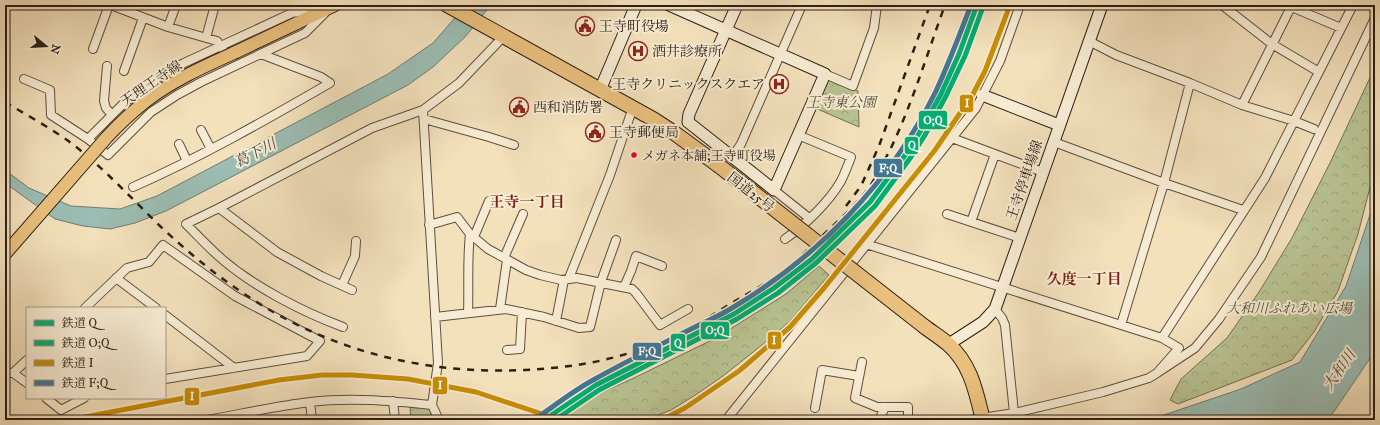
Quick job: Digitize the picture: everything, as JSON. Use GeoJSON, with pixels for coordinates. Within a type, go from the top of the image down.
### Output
{"type":"FeatureCollection","features":[{"type":"Feature","properties":{"kind":"highway","name":"国道25号"},"geometry":{"type":"LineString","coordinates":[[447,5],[632,107],[673,132],[718,165],[925,327],[949,344],[967,368],[973,381],[979,420]]}},
{"type":"Feature","properties":{"kind":"main road","name":"天理王寺線"},"geometry":{"type":"LineString","coordinates":[[5,254],[107,137],[146,101],[168,86],[204,67],[332,6]]}},
{"type":"Feature","properties":{"kind":"street"},"geometry":{"type":"LineString","coordinates":[[93,49],[110,5],[168,27],[217,41],[232,67]]}},
{"type":"Feature","properties":{"kind":"street"},"geometry":{"type":"LineString","coordinates":[[168,27],[176,5]]}},
{"type":"Feature","properties":{"kind":"street"},"geometry":{"type":"LineString","coordinates":[[206,38],[215,5]]}},
{"type":"Feature","properties":{"kind":"street"},"geometry":{"type":"LineString","coordinates":[[600,90],[636,5]]}},
{"type":"Feature","properties":{"kind":"street"},"geometry":{"type":"LineString","coordinates":[[669,5],[853,86],[874,28],[877,5]]}},
{"type":"Feature","properties":{"kind":"street"},"geometry":{"type":"LineString","coordinates":[[737,5],[688,118],[690,124],[733,156],[809,218]]}},
{"type":"Feature","properties":{"kind":"street"},"geometry":{"type":"LineString","coordinates":[[733,156],[741,144],[802,5]]}},
{"type":"Feature","properties":{"kind":"street"},"geometry":{"type":"LineString","coordinates":[[726,420],[976,108],[1000,61],[1020,5]]}},
{"type":"Feature","properties":{"kind":"street","name":"王寺停車場線"},"geometry":{"type":"LineString","coordinates":[[949,344],[983,322],[994,309],[1102,5]]}},
{"type":"Feature","properties":{"kind":"street"},"geometry":{"type":"LineString","coordinates":[[1222,5],[1272,44],[1320,72]]}},
{"type":"Feature","properties":{"kind":"street"},"geometry":{"type":"LineString","coordinates":[[1162,338],[1265,178],[1353,5]]}},
{"type":"Feature","properties":{"kind":"street"},"geometry":{"type":"LineString","coordinates":[[88,139],[130,98],[164,74],[292,13],[332,6]]}},
{"type":"Feature","properties":{"kind":"street"},"geometry":{"type":"LineString","coordinates":[[24,79],[50,90],[51,115],[88,139],[108,155],[151,112],[177,95],[232,67],[305,33],[332,6]]}},
{"type":"Feature","properties":{"kind":"street"},"geometry":{"type":"LineString","coordinates":[[1242,105],[1290,6],[1341,28]]}},
{"type":"Feature","properties":{"kind":"street"},"geometry":{"type":"LineString","coordinates":[[124,71],[143,18]]}},
{"type":"Feature","properties":{"kind":"street"},"geometry":{"type":"LineString","coordinates":[[979,420],[1103,392],[1149,378],[1195,348],[1219,319],[1261,257],[1375,18]]}},
{"type":"Feature","properties":{"kind":"street"},"geometry":{"type":"LineString","coordinates":[[343,327],[299,308],[240,273],[224,261],[186,224],[372,128],[423,110],[460,83],[500,34]]}},
{"type":"Feature","properties":{"kind":"street"},"geometry":{"type":"LineString","coordinates":[[1089,41],[1116,55],[1190,83],[1242,105],[1294,121],[1314,129]]}},
{"type":"Feature","properties":{"kind":"street"},"geometry":{"type":"LineString","coordinates":[[134,187],[211,149],[330,83],[321,77],[261,54]]}},
{"type":"Feature","properties":{"kind":"street"},"geometry":{"type":"LineString","coordinates":[[107,66],[104,102],[106,108],[112,115]]}},
{"type":"Feature","properties":{"kind":"street"},"geometry":{"type":"LineString","coordinates":[[774,190],[825,74]]}},
{"type":"Feature","properties":{"kind":"street"},"geometry":{"type":"LineString","coordinates":[[1121,325],[1164,183],[1190,83]]}},
{"type":"Feature","properties":{"kind":"street"},"geometry":{"type":"LineString","coordinates":[[982,95],[1060,125]]}},
{"type":"Feature","properties":{"kind":"street"},"geometry":{"type":"LineString","coordinates":[[556,321],[566,279],[610,175],[632,107]]}},
{"type":"Feature","properties":{"kind":"street"},"geometry":{"type":"LineString","coordinates":[[423,110],[438,363],[432,405],[439,420]]}},
{"type":"Feature","properties":{"kind":"street"},"geometry":{"type":"LineString","coordinates":[[424,119],[514,145]]}},
{"type":"Feature","properties":{"kind":"street"},"geometry":{"type":"LineString","coordinates":[[201,130],[211,149]]}},
{"type":"Feature","properties":{"kind":"street"},"geometry":{"type":"LineString","coordinates":[[785,239],[809,218],[828,198],[840,182],[850,157],[798,135]]}},
{"type":"Feature","properties":{"kind":"street"},"geometry":{"type":"LineString","coordinates":[[952,138],[1043,172]]}},
{"type":"Feature","properties":{"kind":"street"},"geometry":{"type":"LineString","coordinates":[[1054,142],[1164,183],[1243,210]]}},
{"type":"Feature","properties":{"kind":"street"},"geometry":{"type":"LineString","coordinates":[[179,144],[187,161]]}},
{"type":"Feature","properties":{"kind":"street"},"geometry":{"type":"LineString","coordinates":[[971,222],[995,154]]}},
{"type":"Feature","properties":{"kind":"street"},"geometry":{"type":"LineString","coordinates":[[468,313],[468,256],[472,235],[489,201]]}},
{"type":"Feature","properties":{"kind":"street"},"geometry":{"type":"LineString","coordinates":[[219,208],[277,252],[321,276],[352,290]]}},
{"type":"Feature","properties":{"kind":"street"},"geometry":{"type":"LineString","coordinates":[[500,309],[505,259],[523,214]]}},
{"type":"Feature","properties":{"kind":"street"},"geometry":{"type":"LineString","coordinates":[[947,214],[1020,238]]}},
{"type":"Feature","properties":{"kind":"street"},"geometry":{"type":"LineString","coordinates":[[429,225],[457,217],[472,235],[488,249],[532,272],[566,279],[577,278],[601,282],[632,289],[660,325],[688,309]]}},
{"type":"Feature","properties":{"kind":"street"},"geometry":{"type":"LineString","coordinates":[[342,285],[355,256],[356,240]]}},
{"type":"Feature","properties":{"kind":"street"},"geometry":{"type":"LineString","coordinates":[[435,317],[500,309],[522,312],[579,328],[590,328],[601,282],[616,240]]}},
{"type":"Feature","properties":{"kind":"street"},"geometry":{"type":"LineString","coordinates":[[86,307],[127,268],[149,262],[163,244],[235,296],[320,341],[307,356],[166,379]]}},
{"type":"Feature","properties":{"kind":"street"},"geometry":{"type":"LineString","coordinates":[[866,244],[1162,338],[1179,348],[1157,373]]}},
{"type":"Feature","properties":{"kind":"street"},"geometry":{"type":"LineString","coordinates":[[624,287],[636,256],[662,266]]}},
{"type":"Feature","properties":{"kind":"street"},"geometry":{"type":"LineString","coordinates":[[116,278],[155,307]]}},
{"type":"Feature","properties":{"kind":"street"},"geometry":{"type":"LineString","coordinates":[[994,309],[1002,318],[1005,325],[1014,413]]}},
{"type":"Feature","properties":{"kind":"street"},"geometry":{"type":"LineString","coordinates":[[507,350],[520,349],[522,312]]}},
{"type":"Feature","properties":{"kind":"street"},"geometry":{"type":"LineString","coordinates":[[166,316],[234,368]]}},
{"type":"Feature","properties":{"kind":"street"},"geometry":{"type":"LineString","coordinates":[[26,361],[9,373],[26,382]]}},
{"type":"Feature","properties":{"kind":"street"},"geometry":{"type":"LineString","coordinates":[[862,362],[855,398],[877,407],[908,407],[908,420]]}},
{"type":"Feature","properties":{"kind":"street"},"geometry":{"type":"LineString","coordinates":[[815,408],[822,370],[859,376]]}},
{"type":"Feature","properties":{"kind":"street"},"geometry":{"type":"LineString","coordinates":[[47,399],[61,410],[82,399]]}},
{"type":"Feature","properties":{"kind":"street"},"geometry":{"type":"LineString","coordinates":[[207,420],[253,416],[310,402],[370,400],[432,405]]}},
{"type":"Feature","properties":{"kind":"street"},"geometry":{"type":"LineString","coordinates":[[393,401],[395,420]]}},
{"type":"Feature","properties":{"kind":"street"},"geometry":{"type":"LineString","coordinates":[[310,402],[312,420]]}},
{"type":"Feature","properties":{"kind":"street"},"geometry":{"type":"LineString","coordinates":[[879,420],[885,407]]}},
{"type":"Feature","properties":{"kind":"green space","name":"大和川ふれあい広場"},"geometry":{"type":"Polygon","coordinates":[[[1375,67],[1375,168],[1358,234],[1338,291],[1314,332],[1292,360],[1178,404],[1170,400],[1181,379],[1227,338],[1259,292],[1292,238],[1330,163],[1375,67]]]}},
{"type":"Feature","properties":{"kind":"green space","name":"王寺東公園"},"geometry":{"type":"Polygon","coordinates":[[[831,79],[858,91],[859,127],[815,108],[826,82],[831,79]]]}},
{"type":"Feature","properties":{"kind":"green space"},"geometry":{"type":"Polygon","coordinates":[[[819,266],[829,275],[790,321],[723,376],[671,410],[656,416],[639,420],[583,420],[564,414],[589,398],[716,338],[786,294],[819,266]]]}},
{"type":"Feature","properties":{"kind":"green space"},"geometry":{"type":"Polygon","coordinates":[[[410,407],[428,407],[434,420],[411,420],[410,407]]]}},
{"type":"Feature","properties":{"kind":"water","name":"葛下川"},"geometry":{"type":"Polygon","coordinates":[[[466,5],[491,5],[465,37],[433,67],[408,85],[166,211],[135,223],[110,229],[83,226],[55,219],[5,183],[5,170],[29,188],[71,206],[120,209],[157,196],[388,74],[433,43],[466,5]]]}},
{"type":"Feature","properties":{"kind":"water","name":"大和川"},"geometry":{"type":"Polygon","coordinates":[[[1375,200],[1375,351],[1333,413],[1323,420],[1149,420],[1241,389],[1300,362],[1346,286],[1375,200]]]}},
{"type":"Feature","properties":{"kind":"railway"},"geometry":{"type":"LineString","coordinates":[[846,206],[861,186],[879,146],[930,5]]}},
{"type":"Feature","properties":{"kind":"railway"},"geometry":{"type":"LineString","coordinates":[[5,102],[52,130],[80,150],[173,238],[215,273],[259,304],[305,328],[335,341],[396,360],[460,369],[492,371],[554,368],[624,355],[676,335],[700,323],[764,284],[799,258],[852,207],[874,180],[889,152],[905,116],[945,5]]}},
{"type":"Feature","properties":{"kind":"rail line","name":"F;Q"},"geometry":{"type":"LineString","coordinates":[[541,415],[588,383],[631,359],[732,308],[764,288],[822,241],[874,186],[897,156],[918,124],[941,80],[971,5]]}},
{"type":"Feature","properties":{"kind":"rail line","name":"Q"},"geometry":{"type":"LineString","coordinates":[[544,420],[596,385],[734,314],[774,288],[812,259],[870,202],[906,154],[941,94],[959,54],[977,5]]}},
{"type":"Feature","properties":{"kind":"rail line","name":"I"},"geometry":{"type":"LineString","coordinates":[[662,420],[685,408],[739,371],[790,327],[824,288],[935,150],[973,94],[985,71],[1010,5]]}},
{"type":"Feature","properties":{"kind":"rail line","name":"O;Q"},"geometry":{"type":"LineString","coordinates":[[555,420],[599,390],[737,319],[778,293],[816,263],[875,206],[911,157],[946,96],[965,56],[983,7]]}},
{"type":"Feature","properties":{"kind":"rail line","name":"I"},"geometry":{"type":"LineString","coordinates":[[69,420],[279,380],[322,375],[352,375],[408,379],[476,392],[560,420]]}},
{"type":"Feature","properties":{"kind":"place","name":"王寺町役場"},"geometry":{"type":"Point","coordinates":[585,26]}},
{"type":"Feature","properties":{"kind":"place","name":"酒井診療所"},"geometry":{"type":"Point","coordinates":[638,51]}},
{"type":"Feature","properties":{"kind":"place","name":"王寺クリニックスクエア"},"geometry":{"type":"Point","coordinates":[779,84]}},
{"type":"Feature","properties":{"kind":"place","name":"西和消防署"},"geometry":{"type":"Point","coordinates":[519,107]}},
{"type":"Feature","properties":{"kind":"place","name":"王寺郵便局"},"geometry":{"type":"Point","coordinates":[595,132]}},
{"type":"Feature","properties":{"kind":"place","name":"メガネ本舗;王寺町役場"},"geometry":{"type":"Point","coordinates":[634,155]}},
{"type":"Feature","properties":{"kind":"district","name":"王寺一丁目"},"geometry":{"type":"Point","coordinates":[527,202]}},
{"type":"Feature","properties":{"kind":"district","name":"久度一丁目"},"geometry":{"type":"Point","coordinates":[1084,279]}}]}
